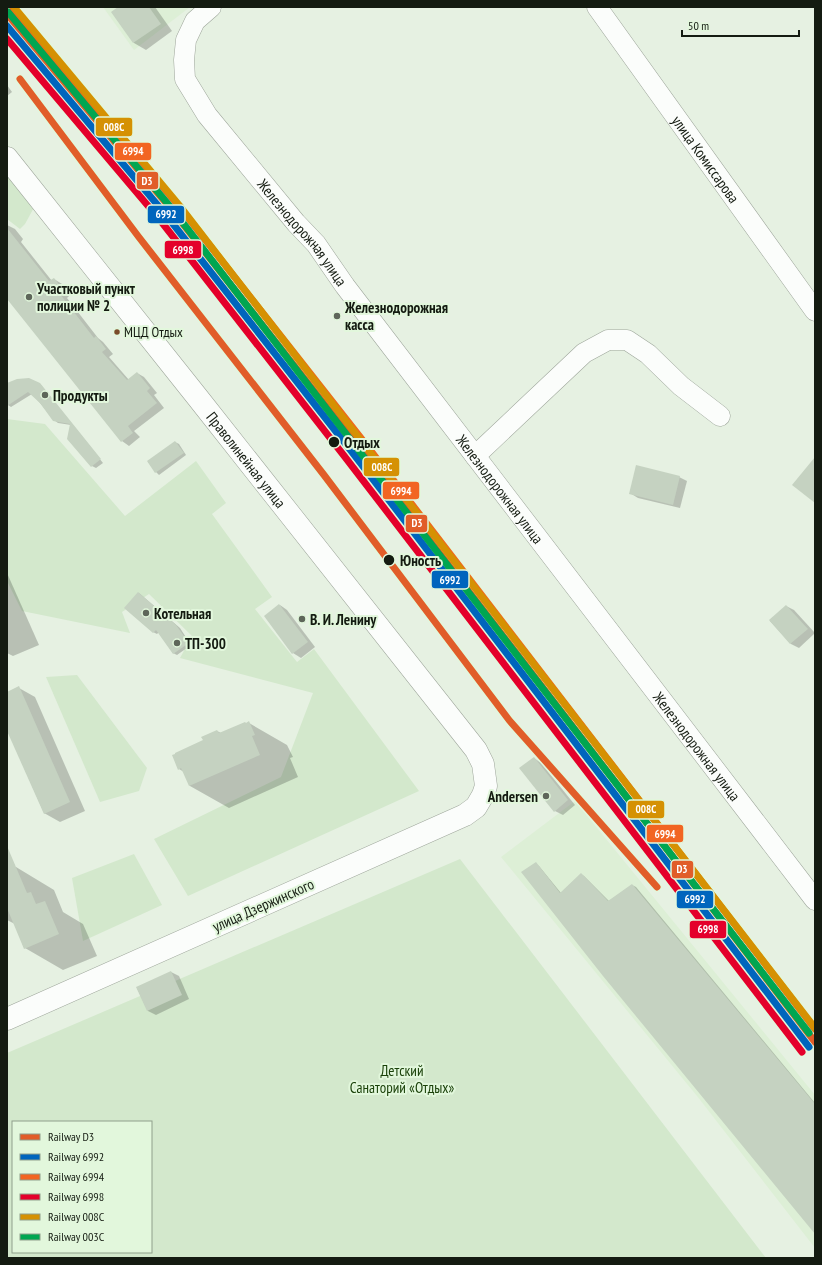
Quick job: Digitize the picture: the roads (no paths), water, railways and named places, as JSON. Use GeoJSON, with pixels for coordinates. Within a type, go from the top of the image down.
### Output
{"type":"FeatureCollection","features":[{"type":"Feature","properties":{"kind":"main road","name":"Праволинейная улица"},"geometry":{"type":"LineString","coordinates":[[7,158],[476,750],[483,764]]}},
{"type":"Feature","properties":{"kind":"main road","name":"улица Дзержинского"},"geometry":{"type":"LineString","coordinates":[[7,1019],[465,815],[476,807],[483,795],[486,786],[483,764]]}},
{"type":"Feature","properties":{"kind":"street","name":"Железнодорожная улица"},"geometry":{"type":"LineString","coordinates":[[211,7],[196,21],[186,40],[184,60],[185,79],[207,115],[296,223],[316,244],[345,286],[815,900]]}},
{"type":"Feature","properties":{"kind":"street","name":"улица Комиссарова"},"geometry":{"type":"LineString","coordinates":[[597,7],[815,311]]}},
{"type":"Feature","properties":{"kind":"street"},"geometry":{"type":"LineString","coordinates":[[475,456],[584,353],[608,340],[627,340],[648,354],[681,386],[720,416]]}},
{"type":"Feature","properties":{"kind":"rail line","name":"008С"},"geometry":{"type":"LineString","coordinates":[[14,7],[179,205],[815,1028]]}},
{"type":"Feature","properties":{"kind":"rail line","name":"6994"},"geometry":{"type":"LineString","coordinates":[[13,9],[178,205],[364,442],[815,1029]]}},
{"type":"Feature","properties":{"kind":"rail line","name":"003С"},"geometry":{"type":"LineString","coordinates":[[8,12],[173,210],[809,1033]]}},
{"type":"Feature","properties":{"kind":"rail line","name":"D3"},"geometry":{"type":"LineString","coordinates":[[7,14],[172,210],[358,447],[815,1042]]}},
{"type":"Feature","properties":{"kind":"rail line","name":"6992"},"geometry":{"type":"LineString","coordinates":[[7,26],[166,215],[352,452],[809,1047]]}},
{"type":"Feature","properties":{"kind":"rail line","name":"6998"},"geometry":{"type":"LineString","coordinates":[[7,39],[160,220],[345,457],[802,1052]]}},
{"type":"Feature","properties":{"kind":"rail line","name":"D3"},"geometry":{"type":"LineString","coordinates":[[20,79],[138,236],[324,475],[509,720],[657,887]]}},
{"type":"Feature","properties":{"kind":"place","name":"Участковый пункт полиции № 2"},"geometry":{"type":"Point","coordinates":[29,297]}},
{"type":"Feature","properties":{"kind":"place","name":"Железнодорожная касса"},"geometry":{"type":"Point","coordinates":[337,316]}},
{"type":"Feature","properties":{"kind":"place","name":"МЦД Отдых"},"geometry":{"type":"Point","coordinates":[117,332]}},
{"type":"Feature","properties":{"kind":"place","name":"Продукты"},"geometry":{"type":"Point","coordinates":[45,395]}},
{"type":"Feature","properties":{"kind":"place","name":"Отдых"},"geometry":{"type":"Point","coordinates":[334,442]}},
{"type":"Feature","properties":{"kind":"place","name":"Юность"},"geometry":{"type":"Point","coordinates":[389,560]}},
{"type":"Feature","properties":{"kind":"place","name":"Котельная"},"geometry":{"type":"Point","coordinates":[146,613]}},
{"type":"Feature","properties":{"kind":"place","name":"В. И. Ленину"},"geometry":{"type":"Point","coordinates":[302,619]}},
{"type":"Feature","properties":{"kind":"place","name":"ТП-300"},"geometry":{"type":"Point","coordinates":[177,643]}},
{"type":"Feature","properties":{"kind":"place","name":"Andersen"},"geometry":{"type":"Point","coordinates":[546,796]}},
{"type":"Feature","properties":{"kind":"park label","name":"Детский Санаторий «Отдых»"},"geometry":{"type":"Point","coordinates":[402,1078]}}]}
